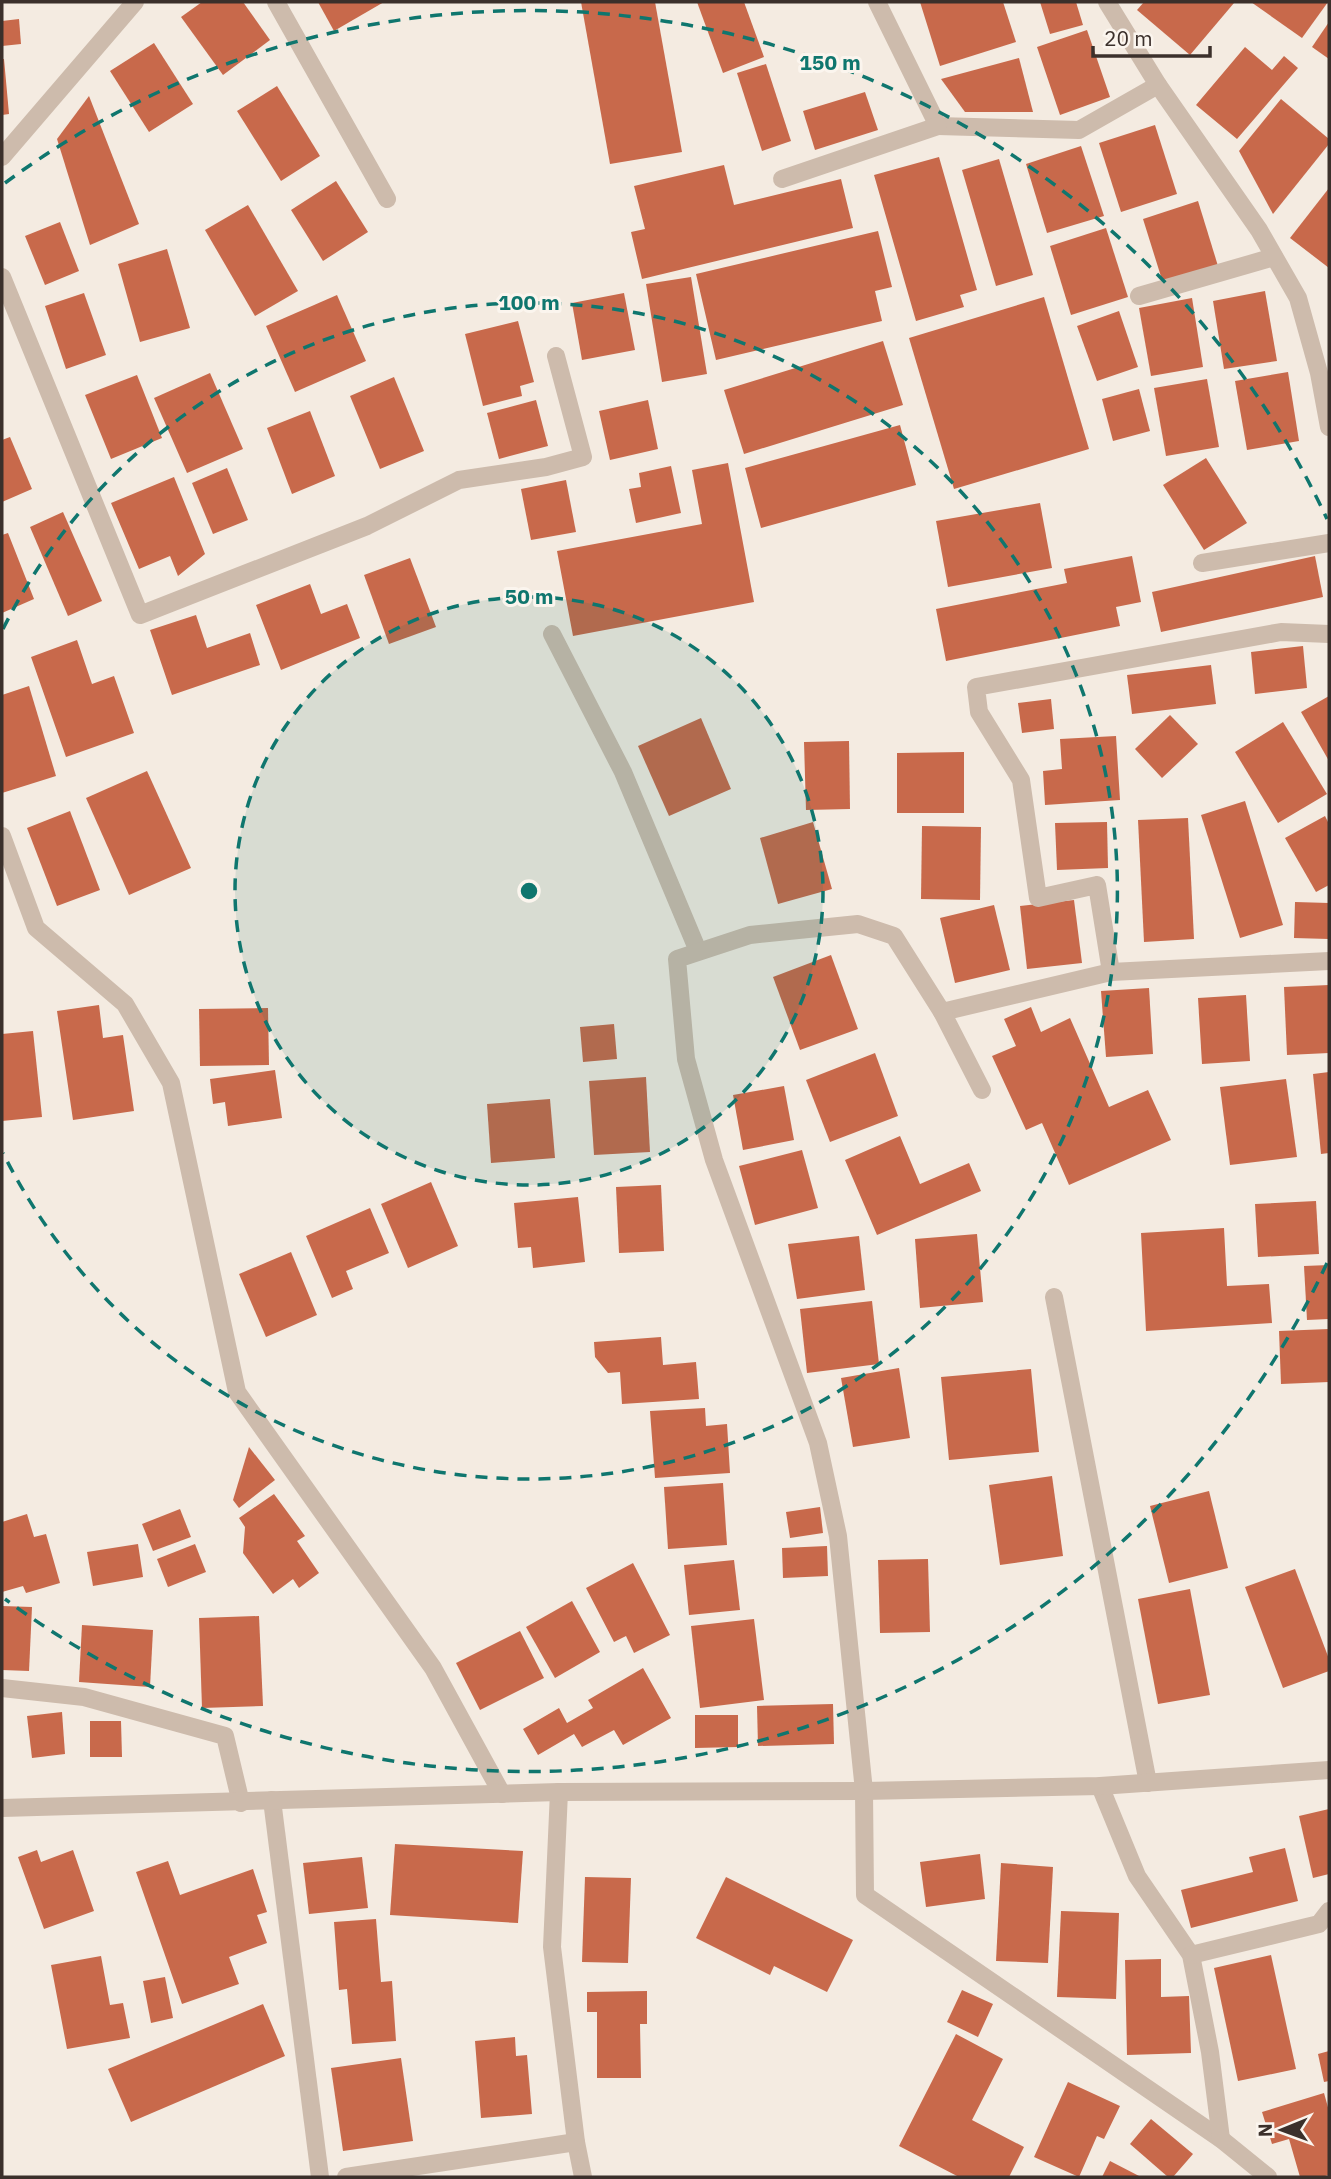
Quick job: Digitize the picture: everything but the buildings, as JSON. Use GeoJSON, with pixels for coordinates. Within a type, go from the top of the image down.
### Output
{"type":"FeatureCollection","features":[{"type":"Feature","properties":{"kind":"street"},"geometry":{"type":"LineString","coordinates":[[275,2],[387,199]]}},
{"type":"Feature","properties":{"kind":"street"},"geometry":{"type":"LineString","coordinates":[[877,2],[938,126]]}},
{"type":"Feature","properties":{"kind":"street"},"geometry":{"type":"LineString","coordinates":[[2,157],[132,3]]}},
{"type":"Feature","properties":{"kind":"street"},"geometry":{"type":"LineString","coordinates":[[1113,4],[1158,85],[1259,230],[1298,298],[1319,373],[1329,427]]}},
{"type":"Feature","properties":{"kind":"street"},"geometry":{"type":"LineString","coordinates":[[782,179],[938,126],[1079,130],[1158,85]]}},
{"type":"Feature","properties":{"kind":"street"},"geometry":{"type":"LineString","coordinates":[[1139,296],[1275,257]]}},
{"type":"Feature","properties":{"kind":"street"},"geometry":{"type":"LineString","coordinates":[[2,277],[139,615],[367,526],[459,480],[546,467],[583,457],[556,356]]}},
{"type":"Feature","properties":{"kind":"street"},"geometry":{"type":"LineString","coordinates":[[1202,563],[1329,543]]}},
{"type":"Feature","properties":{"kind":"street"},"geometry":{"type":"LineString","coordinates":[[1111,972],[1097,885],[1038,898],[1021,780],[979,712],[976,687],[1281,632],[1329,634]]}},
{"type":"Feature","properties":{"kind":"street"},"geometry":{"type":"LineString","coordinates":[[552,635],[623,772],[698,951]]}},
{"type":"Feature","properties":{"kind":"street"},"geometry":{"type":"LineString","coordinates":[[2,836],[36,928],[125,1004],[171,1083],[237,1392],[433,1668],[502,1794]]}},
{"type":"Feature","properties":{"kind":"street"},"geometry":{"type":"LineString","coordinates":[[982,1090],[942,1012],[894,936],[858,923],[750,935],[677,959],[686,1059],[714,1160],[818,1443],[838,1536],[864,1791],[866,1895],[1221,2139],[1268,2177]]}},
{"type":"Feature","properties":{"kind":"street"},"geometry":{"type":"LineString","coordinates":[[942,1012],[1111,972],[1329,961]]}},
{"type":"Feature","properties":{"kind":"street"},"geometry":{"type":"LineString","coordinates":[[1054,1297],[1148,1783]]}},
{"type":"Feature","properties":{"kind":"street"},"geometry":{"type":"LineString","coordinates":[[2,1688],[84,1697],[225,1736],[241,1803]]}},
{"type":"Feature","properties":{"kind":"street"},"geometry":{"type":"LineString","coordinates":[[2,1808],[502,1794],[1100,1786],[1329,1770]]}},
{"type":"Feature","properties":{"kind":"street"},"geometry":{"type":"LineString","coordinates":[[1100,1786],[1137,1876],[1191,1955],[1210,2052],[1221,2139]]}},
{"type":"Feature","properties":{"kind":"street"},"geometry":{"type":"LineString","coordinates":[[559,1793],[552,1947],[576,2142],[583,2177]]}},
{"type":"Feature","properties":{"kind":"street"},"geometry":{"type":"LineString","coordinates":[[272,1800],[320,2177]]}},
{"type":"Feature","properties":{"kind":"street"},"geometry":{"type":"LineString","coordinates":[[1191,1955],[1319,1924],[1329,1911]]}},
{"type":"Feature","properties":{"kind":"street"},"geometry":{"type":"LineString","coordinates":[[346,2177],[576,2142]]}}]}
